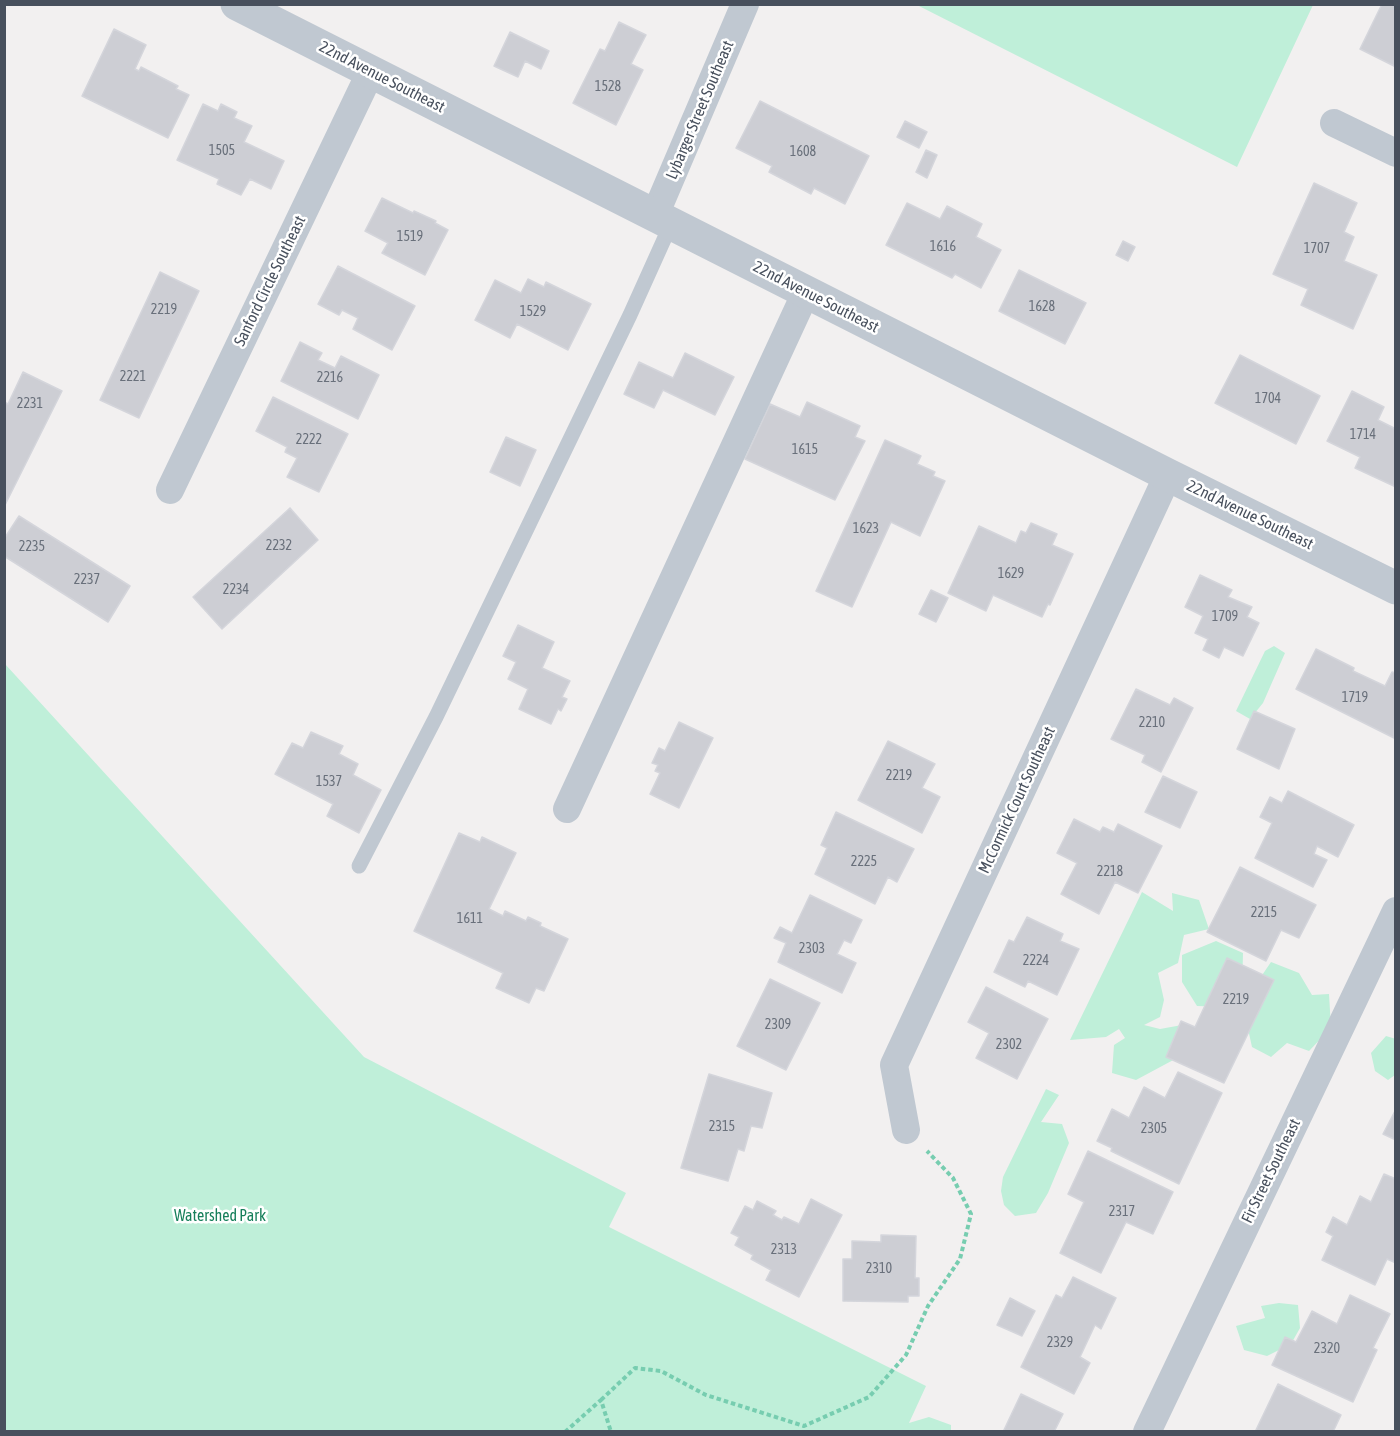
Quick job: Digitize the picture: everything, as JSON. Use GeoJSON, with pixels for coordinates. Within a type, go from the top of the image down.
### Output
{"type":"FeatureCollection","features":[{"type":"Feature","properties":{"kind":"street","name":"22nd Avenue Southeast"},"geometry":{"type":"LineString","coordinates":[[237,4],[1395,588]]}},
{"type":"Feature","properties":{"kind":"street","name":"Lybarger Street Southeast"},"geometry":{"type":"LineString","coordinates":[[663,220],[745,4]]}},
{"type":"Feature","properties":{"kind":"street","name":"Sanford Circle Southeast"},"geometry":{"type":"LineString","coordinates":[[170,490],[371,71]]}},
{"type":"Feature","properties":{"kind":"street"},"geometry":{"type":"LineString","coordinates":[[1334,123],[1395,153]]}},
{"type":"Feature","properties":{"kind":"street"},"geometry":{"type":"LineString","coordinates":[[567,809],[806,292]]}},
{"type":"Feature","properties":{"kind":"street","name":"McCormick Court Southeast"},"geometry":{"type":"LineString","coordinates":[[906,1130],[894,1065],[1168,475]]}},
{"type":"Feature","properties":{"kind":"street","name":"Fir Street Southeast"},"geometry":{"type":"LineString","coordinates":[[1147,1431],[1395,910]]}},
{"type":"Feature","properties":{"kind":"lane"},"geometry":{"type":"LineString","coordinates":[[359,866],[436,717],[630,315],[663,220]]}},
{"type":"Feature","properties":{"kind":"path"},"geometry":{"type":"LineString","coordinates":[[565,1431],[635,1368],[661,1371],[706,1395],[804,1426],[869,1397],[906,1355],[928,1306],[960,1259],[971,1214],[953,1178],[906,1130]]}},
{"type":"Feature","properties":{"kind":"path"},"geometry":{"type":"LineString","coordinates":[[602,1400],[611,1431]]}},
{"type":"Feature","properties":{"kind":"green space"},"geometry":{"type":"Polygon","coordinates":[[[917,5],[1313,5],[1237,167],[917,5]]]}},
{"type":"Feature","properties":{"kind":"green space"},"geometry":{"type":"Polygon","coordinates":[[[1274,646],[1285,653],[1263,703],[1250,719],[1236,711],[1265,651],[1274,646]]]}},
{"type":"Feature","properties":{"kind":"green space","name":"Watershed Park"},"geometry":{"type":"Polygon","coordinates":[[[5,664],[364,1057],[626,1193],[609,1227],[926,1386],[909,1423],[929,1417],[951,1425],[951,1431],[5,1431],[5,664]]]}},
{"type":"Feature","properties":{"kind":"green space"},"geometry":{"type":"Polygon","coordinates":[[[1142,892],[1173,911],[1172,893],[1199,900],[1209,929],[1184,935],[1178,963],[1158,973],[1164,1000],[1160,1017],[1144,1025],[1160,1029],[1182,1025],[1177,1058],[1136,1080],[1112,1073],[1114,1045],[1125,1038],[1119,1029],[1106,1037],[1070,1040],[1142,892]]]}},
{"type":"Feature","properties":{"kind":"green space"},"geometry":{"type":"Polygon","coordinates":[[[1216,941],[1243,953],[1242,992],[1227,1007],[1197,1006],[1182,982],[1182,955],[1216,941]]]}},
{"type":"Feature","properties":{"kind":"green space"},"geometry":{"type":"Polygon","coordinates":[[[1271,962],[1299,973],[1312,995],[1329,994],[1331,1028],[1309,1051],[1287,1043],[1271,1057],[1252,1047],[1246,1020],[1254,987],[1271,962]]]}},
{"type":"Feature","properties":{"kind":"green space"},"geometry":{"type":"Polygon","coordinates":[[[1386,1036],[1396,1039],[1395,1075],[1388,1080],[1375,1071],[1371,1053],[1386,1036]]]}},
{"type":"Feature","properties":{"kind":"green space"},"geometry":{"type":"Polygon","coordinates":[[[1046,1089],[1059,1095],[1041,1122],[1062,1124],[1069,1143],[1048,1193],[1036,1213],[1015,1216],[1004,1205],[1001,1191],[1003,1177],[1046,1089]]]}},
{"type":"Feature","properties":{"kind":"green space"},"geometry":{"type":"Polygon","coordinates":[[[1279,1303],[1298,1305],[1300,1328],[1291,1344],[1267,1356],[1244,1350],[1236,1326],[1265,1318],[1261,1306],[1279,1303]]]}},
{"type":"Feature","properties":{"kind":"building"},"geometry":{"type":"Polygon","coordinates":[[[1382,4],[1396,4],[1396,67],[1360,49],[1382,4]]]}},
{"type":"Feature","properties":{"kind":"building"},"geometry":{"type":"Polygon","coordinates":[[[619,22],[646,35],[631,64],[643,70],[616,125],[573,103],[600,49],[605,51],[619,22]]]}},
{"type":"Feature","properties":{"kind":"building"},"geometry":{"type":"Polygon","coordinates":[[[114,29],[146,45],[135,69],[139,71],[141,67],[178,86],[176,89],[189,95],[168,138],[82,96],[114,29]]]}},
{"type":"Feature","properties":{"kind":"building"},"geometry":{"type":"Polygon","coordinates":[[[510,32],[549,51],[541,69],[525,61],[518,77],[494,66],[510,32]]]}},
{"type":"Feature","properties":{"kind":"building"},"geometry":{"type":"Polygon","coordinates":[[[760,101],[869,156],[845,204],[814,188],[811,194],[769,172],[772,166],[736,148],[760,101]]]}},
{"type":"Feature","properties":{"kind":"building"},"geometry":{"type":"Polygon","coordinates":[[[203,104],[218,111],[221,104],[237,112],[234,118],[252,126],[244,142],[284,161],[271,189],[250,179],[241,195],[217,184],[219,179],[177,160],[203,104]]]}},
{"type":"Feature","properties":{"kind":"building"},"geometry":{"type":"Polygon","coordinates":[[[905,121],[927,132],[919,148],[897,137],[905,121]]]}},
{"type":"Feature","properties":{"kind":"building"},"geometry":{"type":"Polygon","coordinates":[[[926,150],[937,155],[927,178],[916,172],[926,150]]]}},
{"type":"Feature","properties":{"kind":"building"},"geometry":{"type":"Polygon","coordinates":[[[1314,183],[1357,203],[1344,232],[1354,237],[1344,261],[1377,275],[1353,329],[1301,305],[1308,289],[1273,274],[1314,183]]]}},
{"type":"Feature","properties":{"kind":"building"},"geometry":{"type":"Polygon","coordinates":[[[382,198],[436,221],[435,223],[448,230],[425,275],[382,253],[388,243],[365,231],[382,198]]]}},
{"type":"Feature","properties":{"kind":"building"},"geometry":{"type":"Polygon","coordinates":[[[907,203],[940,219],[947,206],[982,224],[976,237],[1001,250],[981,288],[955,274],[952,278],[886,245],[907,203]]]}},
{"type":"Feature","properties":{"kind":"building"},"geometry":{"type":"Polygon","coordinates":[[[1123,241],[1135,247],[1128,261],[1116,255],[1123,241]]]}},
{"type":"Feature","properties":{"kind":"building"},"geometry":{"type":"Polygon","coordinates":[[[338,266],[415,306],[392,350],[353,329],[358,318],[342,310],[339,315],[318,304],[338,266]]]}},
{"type":"Feature","properties":{"kind":"building"},"geometry":{"type":"Polygon","coordinates":[[[1019,270],[1086,303],[1065,344],[999,311],[1019,270]]]}},
{"type":"Feature","properties":{"kind":"building"},"geometry":{"type":"Polygon","coordinates":[[[160,272],[199,291],[139,418],[100,400],[160,272]]]}},
{"type":"Feature","properties":{"kind":"building"},"geometry":{"type":"Polygon","coordinates":[[[528,279],[544,287],[546,282],[591,304],[568,350],[517,324],[510,338],[475,320],[495,280],[521,293],[528,279]]]}},
{"type":"Feature","properties":{"kind":"building"},"geometry":{"type":"Polygon","coordinates":[[[300,342],[322,353],[318,360],[335,368],[341,356],[379,375],[358,419],[281,381],[300,342]]]}},
{"type":"Feature","properties":{"kind":"building"},"geometry":{"type":"Polygon","coordinates":[[[685,353],[734,377],[715,415],[663,390],[654,408],[624,394],[639,362],[673,378],[685,353]]]}},
{"type":"Feature","properties":{"kind":"building"},"geometry":{"type":"Polygon","coordinates":[[[1240,355],[1320,396],[1296,444],[1215,403],[1240,355]]]}},
{"type":"Feature","properties":{"kind":"building"},"geometry":{"type":"Polygon","coordinates":[[[23,372],[62,391],[4,507],[4,402],[8,404],[23,372]]]}},
{"type":"Feature","properties":{"kind":"building"},"geometry":{"type":"Polygon","coordinates":[[[1352,391],[1384,407],[1378,420],[1396,429],[1396,487],[1355,468],[1360,457],[1327,441],[1352,391]]]}},
{"type":"Feature","properties":{"kind":"building"},"geometry":{"type":"Polygon","coordinates":[[[273,397],[348,434],[319,492],[287,477],[297,458],[285,452],[287,447],[256,431],[273,397]]]}},
{"type":"Feature","properties":{"kind":"building"},"geometry":{"type":"Polygon","coordinates":[[[807,402],[860,426],[855,437],[865,441],[835,500],[745,459],[770,404],[800,417],[807,402]]]}},
{"type":"Feature","properties":{"kind":"building"},"geometry":{"type":"Polygon","coordinates":[[[506,437],[536,450],[520,486],[490,472],[506,437]]]}},
{"type":"Feature","properties":{"kind":"building"},"geometry":{"type":"Polygon","coordinates":[[[885,440],[921,456],[917,464],[935,472],[933,476],[945,481],[920,536],[891,522],[852,607],[816,591],[885,440]]]}},
{"type":"Feature","properties":{"kind":"building"},"geometry":{"type":"Polygon","coordinates":[[[290,508],[318,540],[222,629],[193,597],[290,508]]]}},
{"type":"Feature","properties":{"kind":"building"},"geometry":{"type":"Polygon","coordinates":[[[19,516],[130,586],[108,622],[4,556],[4,539],[19,516]]]}},
{"type":"Feature","properties":{"kind":"building"},"geometry":{"type":"Polygon","coordinates":[[[1031,523],[1057,534],[1052,545],[1073,554],[1050,605],[1048,604],[1042,617],[993,595],[986,611],[948,593],[979,526],[1016,543],[1021,531],[1026,533],[1031,523]]]}},
{"type":"Feature","properties":{"kind":"building"},"geometry":{"type":"Polygon","coordinates":[[[1200,575],[1232,590],[1228,597],[1252,607],[1247,617],[1259,623],[1243,656],[1224,647],[1219,658],[1203,650],[1208,639],[1195,633],[1203,616],[1185,607],[1200,575]]]}},
{"type":"Feature","properties":{"kind":"building"},"geometry":{"type":"Polygon","coordinates":[[[931,590],[948,598],[936,622],[919,614],[931,590]]]}},
{"type":"Feature","properties":{"kind":"building"},"geometry":{"type":"Polygon","coordinates":[[[518,625],[554,642],[542,668],[570,681],[562,697],[567,699],[561,711],[558,709],[551,724],[519,709],[528,689],[508,679],[516,662],[503,656],[518,625]]]}},
{"type":"Feature","properties":{"kind":"building"},"geometry":{"type":"Polygon","coordinates":[[[1316,649],[1354,668],[1353,671],[1385,686],[1392,672],[1396,673],[1394,738],[1296,689],[1316,649]]]}},
{"type":"Feature","properties":{"kind":"building"},"geometry":{"type":"Polygon","coordinates":[[[1136,689],[1170,705],[1174,698],[1193,708],[1161,772],[1142,762],[1145,755],[1111,739],[1136,689]]]}},
{"type":"Feature","properties":{"kind":"building"},"geometry":{"type":"Polygon","coordinates":[[[1254,711],[1295,729],[1279,769],[1237,749],[1254,711]]]}},
{"type":"Feature","properties":{"kind":"building"},"geometry":{"type":"Polygon","coordinates":[[[679,722],[713,738],[679,808],[650,794],[660,773],[655,771],[658,765],[652,763],[659,748],[665,751],[679,722]]]}},
{"type":"Feature","properties":{"kind":"building"},"geometry":{"type":"Polygon","coordinates":[[[311,732],[343,746],[339,754],[358,764],[353,775],[381,790],[359,833],[327,816],[333,804],[275,774],[292,743],[303,748],[311,732]]]}},
{"type":"Feature","properties":{"kind":"building"},"geometry":{"type":"Polygon","coordinates":[[[888,741],[935,764],[922,788],[940,797],[922,833],[858,800],[888,741]]]}},
{"type":"Feature","properties":{"kind":"building"},"geometry":{"type":"Polygon","coordinates":[[[1163,776],[1197,792],[1180,828],[1145,812],[1163,776]]]}},
{"type":"Feature","properties":{"kind":"building"},"geometry":{"type":"Polygon","coordinates":[[[1288,791],[1354,825],[1338,857],[1317,846],[1314,854],[1327,860],[1313,887],[1255,858],[1272,823],[1260,817],[1270,797],[1282,803],[1288,791]]]}},
{"type":"Feature","properties":{"kind":"building"},"geometry":{"type":"Polygon","coordinates":[[[836,812],[914,849],[897,882],[888,877],[875,904],[815,874],[827,848],[821,845],[836,812]]]}},
{"type":"Feature","properties":{"kind":"building"},"geometry":{"type":"Polygon","coordinates":[[[1074,819],[1100,832],[1103,827],[1114,832],[1118,824],[1162,846],[1138,893],[1115,882],[1099,914],[1061,894],[1077,863],[1057,853],[1074,819]]]}},
{"type":"Feature","properties":{"kind":"building"},"geometry":{"type":"Polygon","coordinates":[[[459,833],[480,842],[482,837],[516,853],[489,909],[503,916],[505,911],[526,921],[528,917],[541,923],[540,926],[568,939],[544,991],[536,988],[529,1003],[496,988],[503,973],[414,931],[459,833]]]}},
{"type":"Feature","properties":{"kind":"building"},"geometry":{"type":"Polygon","coordinates":[[[1240,867],[1316,905],[1299,938],[1281,930],[1266,961],[1207,932],[1240,867]]]}},
{"type":"Feature","properties":{"kind":"building"},"geometry":{"type":"Polygon","coordinates":[[[810,895],[862,920],[851,943],[844,940],[837,954],[856,963],[842,993],[778,962],[786,943],[774,938],[780,927],[792,933],[810,895]]]}},
{"type":"Feature","properties":{"kind":"building"},"geometry":{"type":"Polygon","coordinates":[[[1027,917],[1063,934],[1060,941],[1079,949],[1057,995],[1028,981],[1025,987],[994,972],[1009,940],[1014,942],[1027,917]]]}},
{"type":"Feature","properties":{"kind":"building"},"geometry":{"type":"Polygon","coordinates":[[[1227,958],[1274,980],[1224,1083],[1166,1057],[1181,1021],[1195,1027],[1227,958]]]}},
{"type":"Feature","properties":{"kind":"building"},"geometry":{"type":"Polygon","coordinates":[[[770,979],[820,1003],[786,1070],[737,1046],[770,979]]]}},
{"type":"Feature","properties":{"kind":"building"},"geometry":{"type":"Polygon","coordinates":[[[986,987],[1048,1019],[1017,1079],[976,1058],[989,1033],[968,1022],[986,987]]]}},
{"type":"Feature","properties":{"kind":"building"},"geometry":{"type":"Polygon","coordinates":[[[1178,1072],[1222,1093],[1179,1184],[1111,1151],[1112,1148],[1097,1141],[1112,1109],[1129,1118],[1144,1087],[1165,1098],[1178,1072]]]}},
{"type":"Feature","properties":{"kind":"building"},"geometry":{"type":"Polygon","coordinates":[[[709,1074],[772,1093],[762,1128],[751,1126],[744,1151],[738,1149],[728,1181],[681,1168],[709,1074]]]}},
{"type":"Feature","properties":{"kind":"building"},"geometry":{"type":"Polygon","coordinates":[[[1396,1109],[1396,1140],[1383,1134],[1396,1109]]]}},
{"type":"Feature","properties":{"kind":"building"},"geometry":{"type":"Polygon","coordinates":[[[1088,1151],[1173,1192],[1153,1234],[1126,1222],[1101,1273],[1060,1253],[1084,1202],[1068,1194],[1088,1151]]]}},
{"type":"Feature","properties":{"kind":"building"},"geometry":{"type":"Polygon","coordinates":[[[1384,1174],[1396,1179],[1396,1263],[1387,1259],[1375,1285],[1322,1260],[1333,1236],[1326,1232],[1333,1217],[1347,1225],[1360,1196],[1371,1202],[1384,1174]]]}},
{"type":"Feature","properties":{"kind":"building"},"geometry":{"type":"Polygon","coordinates":[[[811,1199],[842,1215],[799,1297],[766,1280],[771,1270],[751,1259],[753,1255],[735,1245],[739,1237],[731,1233],[745,1206],[753,1210],[757,1201],[776,1211],[773,1215],[782,1220],[784,1217],[799,1224],[811,1199]]]}},
{"type":"Feature","properties":{"kind":"building"},"geometry":{"type":"Polygon","coordinates":[[[881,1235],[916,1236],[915,1278],[919,1278],[919,1296],[908,1296],[908,1302],[843,1301],[843,1259],[852,1259],[852,1241],[881,1242],[881,1235]]]}},
{"type":"Feature","properties":{"kind":"building"},"geometry":{"type":"Polygon","coordinates":[[[1073,1277],[1116,1298],[1101,1329],[1095,1325],[1080,1357],[1090,1363],[1074,1394],[1021,1367],[1056,1295],[1062,1298],[1073,1277]]]}},
{"type":"Feature","properties":{"kind":"building"},"geometry":{"type":"Polygon","coordinates":[[[1350,1295],[1390,1314],[1373,1348],[1377,1350],[1353,1402],[1272,1365],[1285,1337],[1296,1342],[1312,1311],[1337,1324],[1350,1295]]]}},
{"type":"Feature","properties":{"kind":"building"},"geometry":{"type":"Polygon","coordinates":[[[1010,1298],[1035,1311],[1022,1336],[997,1325],[1010,1298]]]}},
{"type":"Feature","properties":{"kind":"building"},"geometry":{"type":"Polygon","coordinates":[[[1278,1384],[1341,1415],[1333,1432],[1255,1432],[1278,1384]]]}},
{"type":"Feature","properties":{"kind":"building"},"geometry":{"type":"Polygon","coordinates":[[[1021,1394],[1063,1414],[1054,1432],[1003,1432],[1021,1394]]]}}]}
